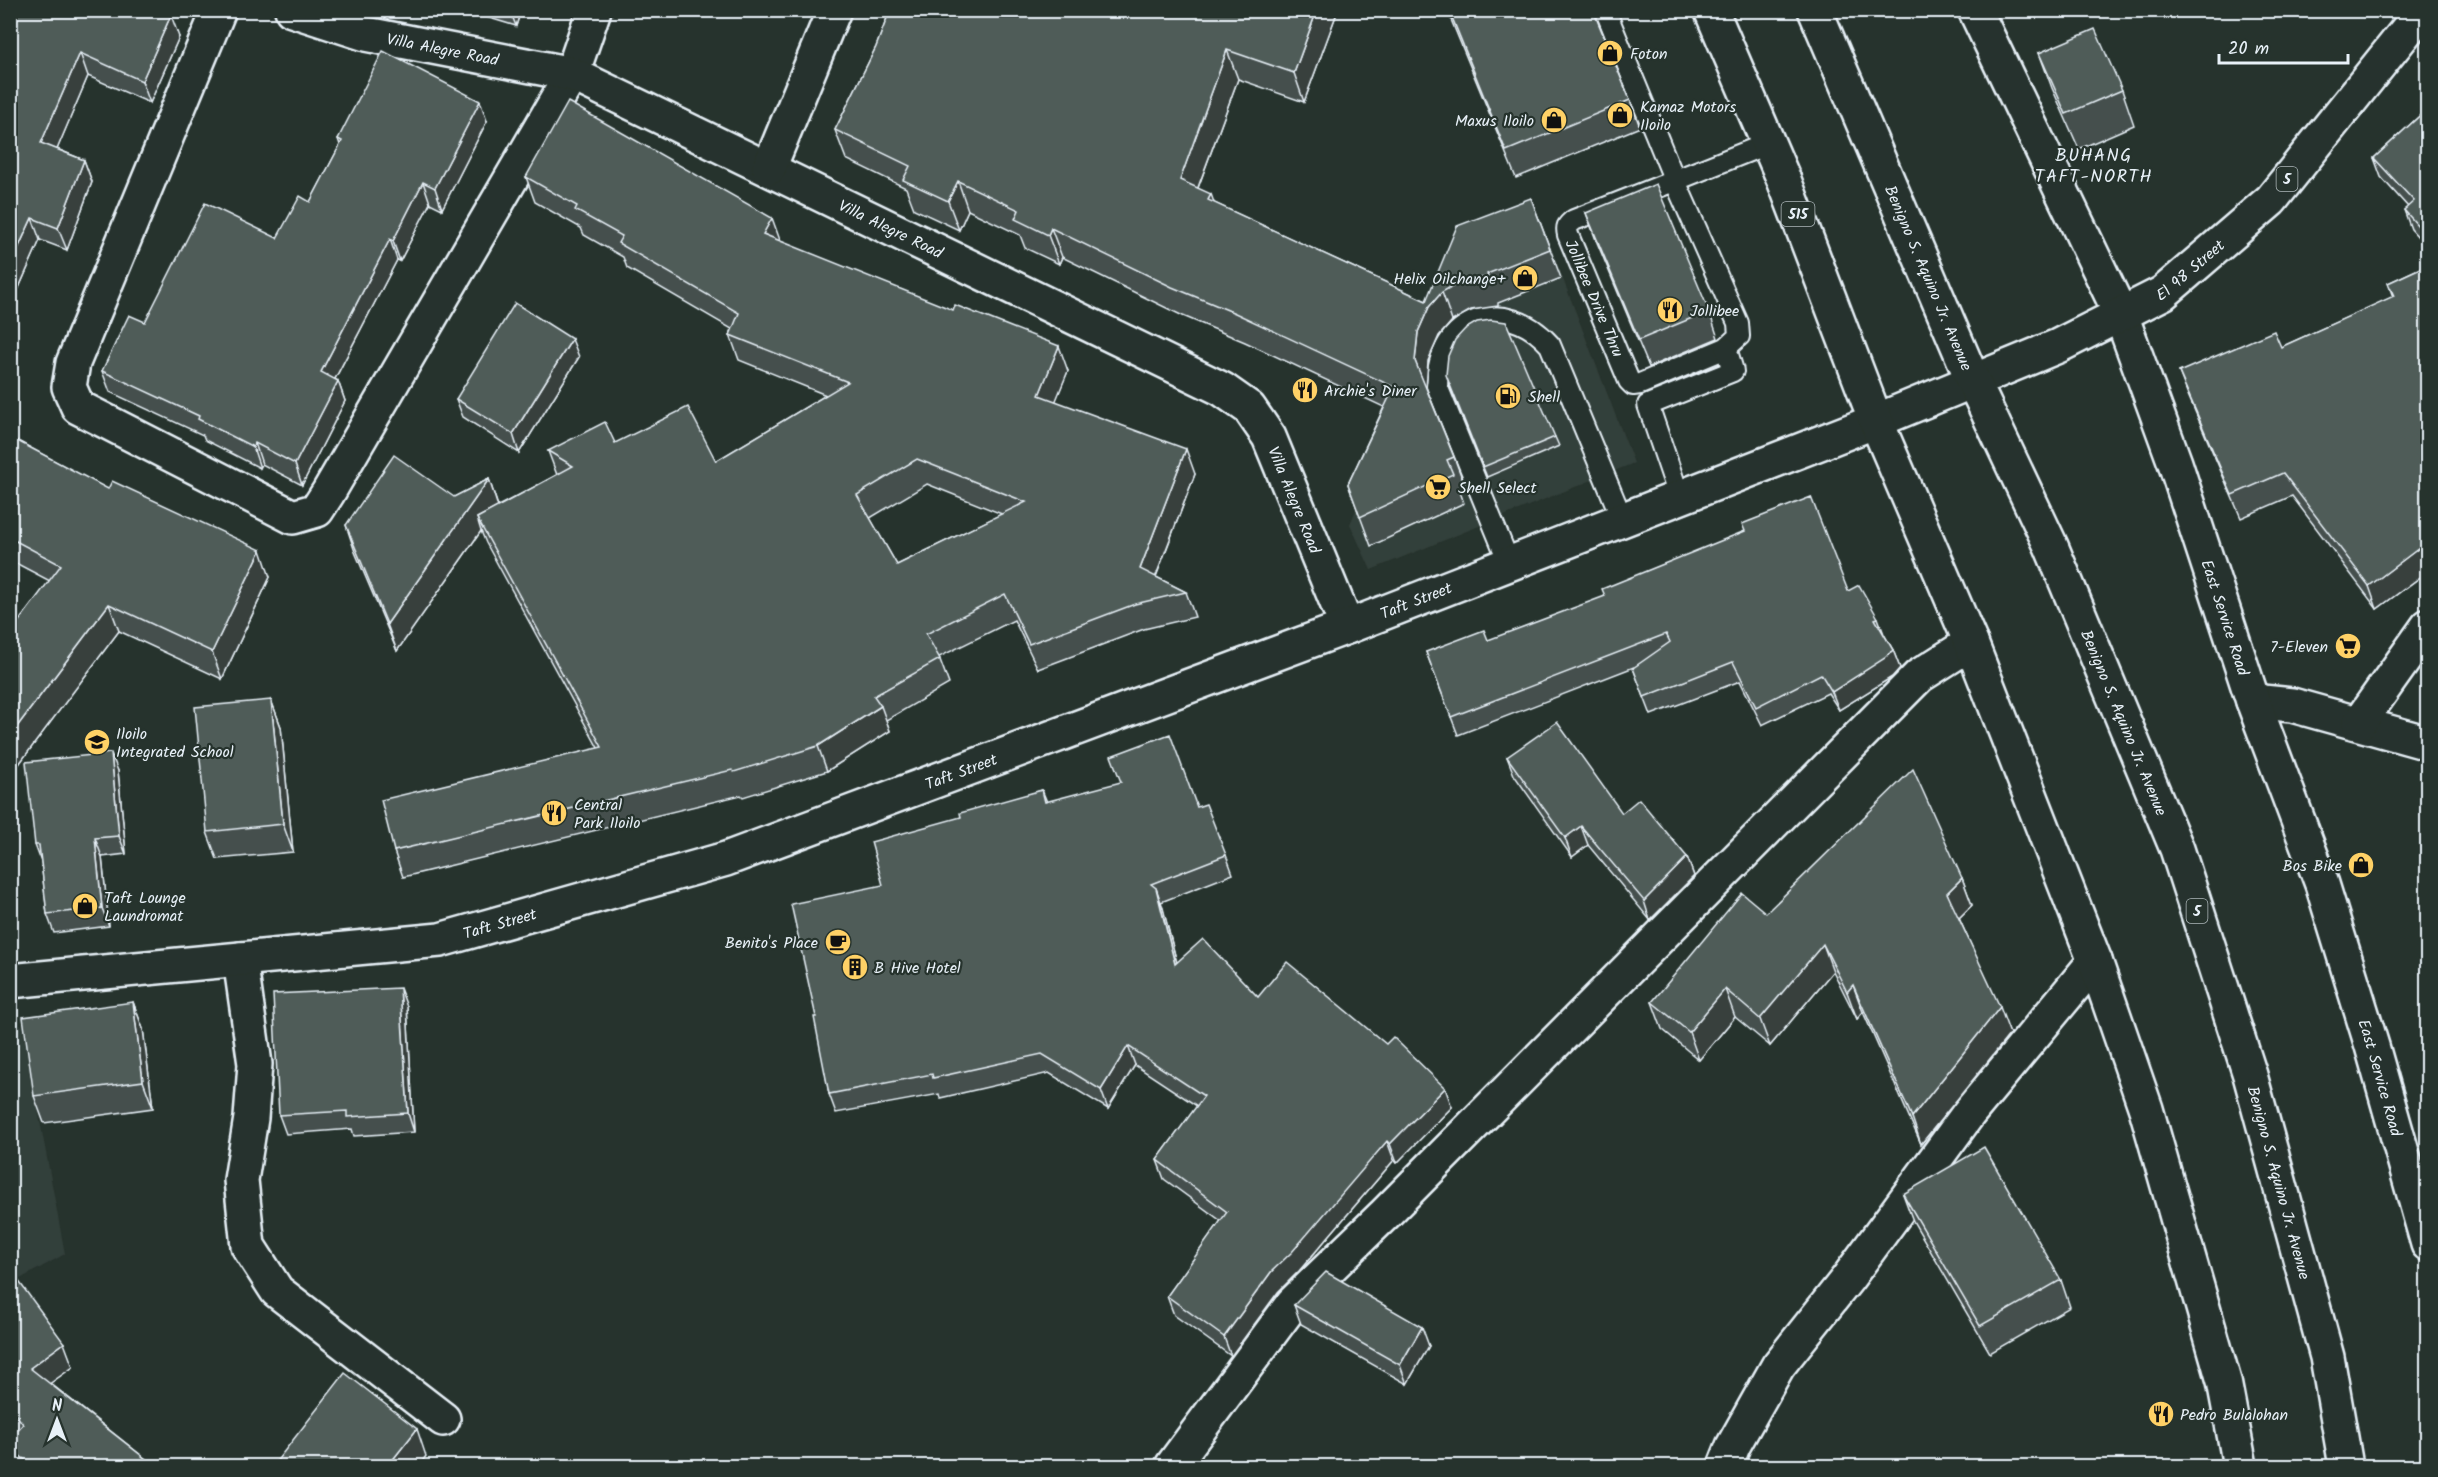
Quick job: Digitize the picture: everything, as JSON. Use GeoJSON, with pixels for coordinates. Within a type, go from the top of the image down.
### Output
{"type":"FeatureCollection","features":[{"type":"Feature","properties":{"kind":"main road"},"geometry":{"type":"LineString","coordinates":[[219,10],[73,363],[69,387],[78,407],[293,517],[317,510],[572,75],[594,10]]}},
{"type":"Feature","properties":{"kind":"main road","name":"Villa Alegre Road"},"geometry":{"type":"LineString","coordinates":[[292,10],[366,34],[572,75],[769,168],[1222,389],[1249,408],[1269,437],[1347,627]]}},
{"type":"Feature","properties":{"kind":"main road"},"geometry":{"type":"LineString","coordinates":[[769,168],[834,10]]}},
{"type":"Feature","properties":{"kind":"main road","name":"515"},"geometry":{"type":"LineString","coordinates":[[1711,10],[1769,143],[1876,421]]}},
{"type":"Feature","properties":{"kind":"main road","name":"Benigno S. Aquino Jr. Avenue"},"geometry":{"type":"LineString","coordinates":[[1815,10],[1972,381],[2050,546],[2177,849],[2250,1075],[2327,1357],[2346,1467]]}},
{"type":"Feature","properties":{"kind":"main road","name":"East Service Road"},"geometry":{"type":"LineString","coordinates":[[1975,10],[2121,315],[2175,463],[2253,701],[2322,884],[2372,1046],[2427,1244]]}},
{"type":"Feature","properties":{"kind":"main road","name":"El 98 Street"},"geometry":{"type":"LineString","coordinates":[[1876,421],[2058,346],[2163,293],[2271,200],[2424,10]]}},
{"type":"Feature","properties":{"kind":"main road"},"geometry":{"type":"LineString","coordinates":[[1876,421],[1971,644],[2095,961],[2150,1120],[2224,1381],[2240,1467]]}},
{"type":"Feature","properties":{"kind":"main road","name":"Taft Street"},"geometry":{"type":"LineString","coordinates":[[10,981],[440,940],[726,860],[1510,565],[1876,421]]}},
{"type":"Feature","properties":{"kind":"main road"},"geometry":{"type":"LineString","coordinates":[[2359,723],[2427,626]]}},
{"type":"Feature","properties":{"kind":"main road"},"geometry":{"type":"LineString","coordinates":[[1172,1467],[1293,1303],[1385,1214],[1919,676],[1971,644]]}},
{"type":"Feature","properties":{"kind":"main road"},"geometry":{"type":"LineString","coordinates":[[2253,701],[2292,705],[2427,743]]}},
{"type":"Feature","properties":{"kind":"main road"},"geometry":{"type":"LineString","coordinates":[[240,959],[255,1064],[251,1118],[241,1180],[248,1246],[277,1291],[443,1419]]}},
{"type":"Feature","properties":{"kind":"main road"},"geometry":{"type":"LineString","coordinates":[[1725,1467],[1733,1446],[1778,1366],[1848,1278],[1969,1113],[2095,961]]}},
{"type":"Feature","properties":{"kind":"lane"},"geometry":{"type":"LineString","coordinates":[[1605,10],[1674,181],[1738,323],[1739,336],[1726,348],[1733,371],[1648,405],[1680,499]]}},
{"type":"Feature","properties":{"kind":"lane"},"geometry":{"type":"LineString","coordinates":[[1674,181],[1769,143]]}},
{"type":"Feature","properties":{"kind":"lane","name":"Jollibee Drive Thru"},"geometry":{"type":"LineString","coordinates":[[1674,181],[1574,220],[1567,228],[1568,235],[1629,381],[1633,385],[1726,348]]}},
{"type":"Feature","properties":{"kind":"lane"},"geometry":{"type":"LineString","coordinates":[[1510,565],[1437,386],[1437,369],[1446,346],[1462,328],[1477,321],[1493,317],[1509,318],[1526,323],[1550,345],[1623,521]]}},
{"type":"Feature","properties":{"kind":"shaded area"},"geometry":{"type":"Polygon","coordinates":[[[1541,222],[1634,463],[1371,570],[1350,524],[1463,253],[1541,222]]]}},
{"type":"Feature","properties":{"kind":"shaded area"},"geometry":{"type":"Polygon","coordinates":[[[22,1025],[65,1254],[11,1284],[10,1027],[22,1025]]]}},
{"type":"Feature","properties":{"kind":"building"},"geometry":{"type":"Polygon","coordinates":[[[10,10],[162,10],[171,15],[142,81],[80,53],[41,143],[84,160],[58,228],[32,218],[10,266],[10,10]]]}},
{"type":"Feature","properties":{"kind":"building"},"geometry":{"type":"Polygon","coordinates":[[[890,10],[1317,10],[1294,73],[1227,50],[1180,180],[1211,194],[1208,200],[1426,301],[1457,226],[1531,198],[1550,249],[1487,274],[1488,277],[1461,281],[1442,292],[1429,307],[1418,332],[1415,361],[1454,457],[1447,460],[1453,474],[1360,517],[1348,484],[1394,387],[1235,313],[1172,287],[1051,228],[1048,235],[1015,219],[1019,210],[958,181],[948,201],[903,180],[910,166],[835,130],[876,47],[890,10]]]}},
{"type":"Feature","properties":{"kind":"building"},"geometry":{"type":"Polygon","coordinates":[[[1449,10],[1593,10],[1630,100],[1506,151],[1449,10]]]}},
{"type":"Feature","properties":{"kind":"building"},"geometry":{"type":"Polygon","coordinates":[[[2095,29],[2122,90],[2066,114],[2039,53],[2095,29]]]}},
{"type":"Feature","properties":{"kind":"building"},"geometry":{"type":"Polygon","coordinates":[[[383,51],[480,101],[435,188],[423,182],[393,241],[390,239],[321,372],[338,381],[295,464],[255,443],[253,447],[198,419],[199,416],[102,371],[129,315],[145,322],[205,203],[277,238],[300,196],[310,202],[342,141],[338,139],[383,51]]]}},
{"type":"Feature","properties":{"kind":"building"},"geometry":{"type":"Polygon","coordinates":[[[568,102],[772,218],[763,234],[953,310],[955,305],[1059,346],[1039,395],[1186,449],[1140,569],[1186,592],[1135,604],[1029,644],[1005,594],[926,634],[940,659],[874,696],[881,706],[818,746],[734,772],[732,770],[394,851],[381,800],[602,747],[477,518],[573,466],[548,451],[605,422],[615,443],[688,407],[716,461],[848,382],[730,335],[739,313],[618,243],[622,236],[575,210],[577,206],[526,177],[568,102]],[[917,459],[857,495],[897,565],[1026,502],[917,459]]]}},
{"type":"Feature","properties":{"kind":"building"},"geometry":{"type":"Polygon","coordinates":[[[2427,109],[2427,236],[2404,210],[2414,201],[2374,158],[2427,109]]]}},
{"type":"Feature","properties":{"kind":"building"},"geometry":{"type":"Polygon","coordinates":[[[1656,184],[1709,311],[1639,340],[1586,213],[1656,184]]]}},
{"type":"Feature","properties":{"kind":"building"},"geometry":{"type":"Polygon","coordinates":[[[2427,265],[2427,542],[2369,586],[2283,473],[2232,495],[2179,372],[2274,331],[2281,347],[2394,296],[2388,283],[2427,265]]]}},
{"type":"Feature","properties":{"kind":"building"},"geometry":{"type":"Polygon","coordinates":[[[515,303],[572,339],[513,434],[456,399],[515,303]]]}},
{"type":"Feature","properties":{"kind":"building","name":"Shell"},"geometry":{"type":"Polygon","coordinates":[[[1491,320],[1506,322],[1555,437],[1483,467],[1446,375],[1448,356],[1455,340],[1465,329],[1477,322],[1491,320]]]}},
{"type":"Feature","properties":{"kind":"building"},"geometry":{"type":"Polygon","coordinates":[[[10,437],[108,489],[112,481],[261,550],[212,652],[109,604],[10,736],[10,633],[61,565],[10,538],[10,437]]]}},
{"type":"Feature","properties":{"kind":"building"},"geometry":{"type":"Polygon","coordinates":[[[394,455],[454,497],[489,479],[387,624],[346,525],[394,455]]]}},
{"type":"Feature","properties":{"kind":"building"},"geometry":{"type":"Polygon","coordinates":[[[1811,497],[1848,591],[1859,585],[1893,650],[1885,658],[1832,692],[1821,674],[1756,707],[1733,662],[1644,697],[1633,668],[1670,642],[1666,634],[1451,717],[1426,652],[1484,630],[1488,640],[1605,596],[1602,589],[1745,531],[1742,524],[1811,497]]]}},
{"type":"Feature","properties":{"kind":"building"},"geometry":{"type":"Polygon","coordinates":[[[271,700],[283,824],[207,832],[195,707],[271,700]]]}},
{"type":"Feature","properties":{"kind":"building"},"geometry":{"type":"Polygon","coordinates":[[[1557,722],[1622,813],[1639,799],[1687,857],[1644,901],[1581,826],[1565,838],[1507,757],[1557,722]]]}},
{"type":"Feature","properties":{"kind":"building"},"geometry":{"type":"Polygon","coordinates":[[[1170,734],[1197,807],[1206,804],[1226,855],[1151,884],[1156,888],[1175,964],[1203,939],[1258,997],[1287,962],[1386,1044],[1393,1037],[1445,1088],[1390,1144],[1387,1141],[1292,1252],[1271,1272],[1224,1337],[1167,1296],[1227,1212],[1157,1160],[1204,1096],[1128,1046],[1101,1090],[1042,1054],[933,1078],[932,1074],[829,1094],[814,1017],[816,1017],[791,904],[883,885],[871,842],[961,817],[960,813],[1042,790],[1045,802],[1121,782],[1111,756],[1170,734]]]}},
{"type":"Feature","properties":{"kind":"building"},"geometry":{"type":"Polygon","coordinates":[[[111,753],[119,836],[95,838],[102,908],[47,914],[39,845],[35,845],[26,762],[111,753]]]}},
{"type":"Feature","properties":{"kind":"building"},"geometry":{"type":"Polygon","coordinates":[[[1913,769],[1962,878],[1947,893],[2000,1007],[1912,1117],[1853,985],[1847,992],[1823,944],[1760,1019],[1725,989],[1689,1032],[1652,1002],[1742,893],[1766,913],[1913,769]]]}},
{"type":"Feature","properties":{"kind":"building"},"geometry":{"type":"Polygon","coordinates":[[[400,988],[408,1113],[347,1117],[347,1111],[279,1115],[273,994],[400,988]]]}},
{"type":"Feature","properties":{"kind":"building"},"geometry":{"type":"Polygon","coordinates":[[[133,1002],[143,1081],[34,1096],[23,1017],[133,1002]]]}},
{"type":"Feature","properties":{"kind":"building"},"geometry":{"type":"Polygon","coordinates":[[[1984,1147],[2061,1280],[1980,1326],[1903,1194],[1984,1147]]]}},
{"type":"Feature","properties":{"kind":"building"},"geometry":{"type":"Polygon","coordinates":[[[12,1272],[64,1343],[30,1368],[156,1467],[34,1467],[10,1448],[10,1439],[23,1424],[10,1407],[10,1273],[12,1272]]]}},
{"type":"Feature","properties":{"kind":"building"},"geometry":{"type":"Polygon","coordinates":[[[1326,1272],[1422,1327],[1400,1365],[1294,1305],[1326,1272]]]}},
{"type":"Feature","properties":{"kind":"building"},"geometry":{"type":"Polygon","coordinates":[[[345,1373],[417,1429],[387,1467],[272,1467],[345,1373]]]}},
{"type":"Feature","properties":{"kind":"place","name":"Foton"},"geometry":{"type":"Point","coordinates":[1610,53]}},
{"type":"Feature","properties":{"kind":"place","name":"Kamaz Motors Iloilo"},"geometry":{"type":"Point","coordinates":[1620,115]}},
{"type":"Feature","properties":{"kind":"place","name":"Maxus Iloilo"},"geometry":{"type":"Point","coordinates":[1554,120]}},
{"type":"Feature","properties":{"kind":"place","name":"Helix Oilchange+"},"geometry":{"type":"Point","coordinates":[1525,278]}},
{"type":"Feature","properties":{"kind":"place","name":"Jollibee"},"geometry":{"type":"Point","coordinates":[1670,310]}},
{"type":"Feature","properties":{"kind":"place","name":"Archie's Diner"},"geometry":{"type":"Point","coordinates":[1305,390]}},
{"type":"Feature","properties":{"kind":"place","name":"Shell"},"geometry":{"type":"Point","coordinates":[1508,396]}},
{"type":"Feature","properties":{"kind":"place","name":"Shell Select"},"geometry":{"type":"Point","coordinates":[1438,487]}},
{"type":"Feature","properties":{"kind":"place","name":"7-Eleven"},"geometry":{"type":"Point","coordinates":[2348,646]}},
{"type":"Feature","properties":{"kind":"place","name":"Iloilo Integrated School"},"geometry":{"type":"Point","coordinates":[97,742]}},
{"type":"Feature","properties":{"kind":"place","name":"Central Park Iloilo"},"geometry":{"type":"Point","coordinates":[554,813]}},
{"type":"Feature","properties":{"kind":"place","name":"Bos Bike"},"geometry":{"type":"Point","coordinates":[2361,865]}},
{"type":"Feature","properties":{"kind":"place","name":"Taft Lounge Laundromat"},"geometry":{"type":"Point","coordinates":[85,906]}},
{"type":"Feature","properties":{"kind":"place","name":"Benito's Place"},"geometry":{"type":"Point","coordinates":[838,942]}},
{"type":"Feature","properties":{"kind":"place","name":"B Hive Hotel"},"geometry":{"type":"Point","coordinates":[855,967]}},
{"type":"Feature","properties":{"kind":"place","name":"Pedro Bulalohan"},"geometry":{"type":"Point","coordinates":[2161,1414]}},
{"type":"Feature","properties":{"kind":"district","name":"BUHANG TAFT-NORTH"},"geometry":{"type":"Point","coordinates":[2094,165]}}]}
